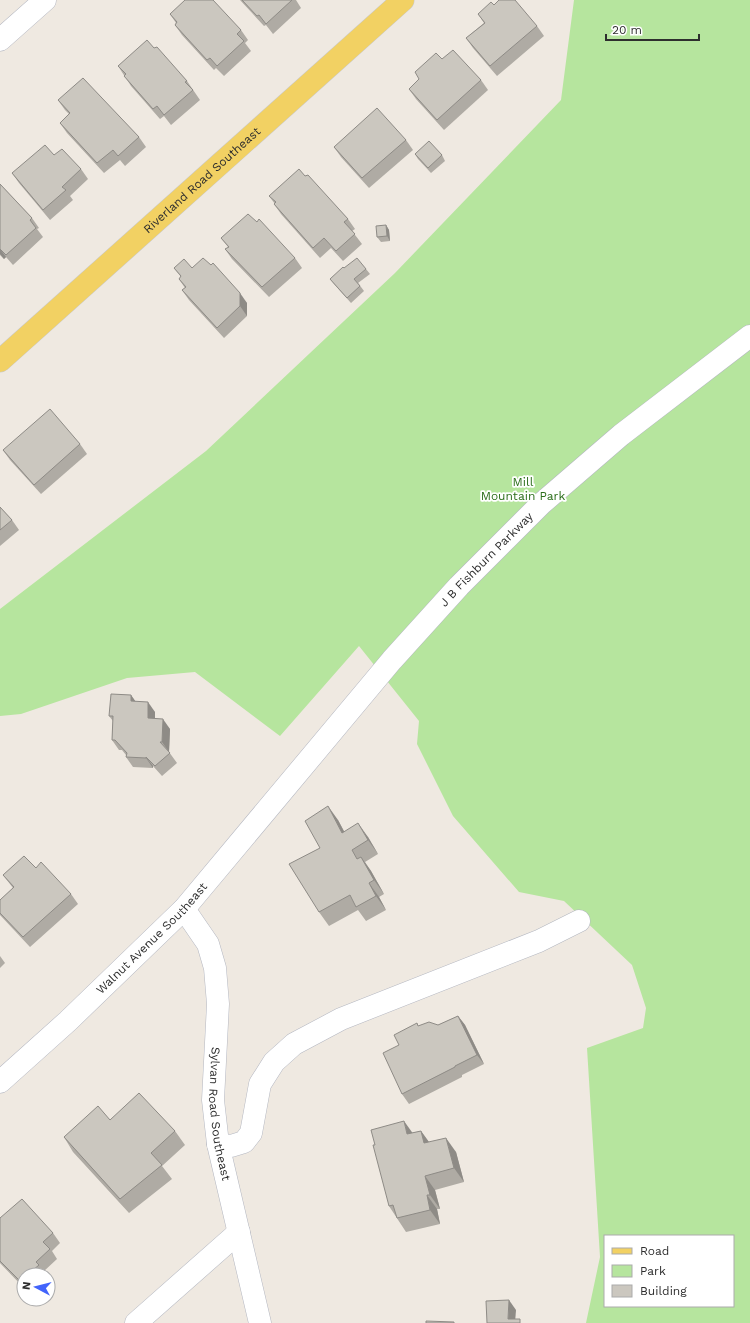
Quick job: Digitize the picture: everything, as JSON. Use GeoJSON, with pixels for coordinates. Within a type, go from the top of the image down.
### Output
{"type":"FeatureCollection","features":[{"type":"Feature","properties":{"kind":"main road","name":"Riverland Road Southeast"},"geometry":{"type":"LineString","coordinates":[[0,361],[404,0]]}},
{"type":"Feature","properties":{"kind":"street"},"geometry":{"type":"LineString","coordinates":[[0,40],[46,0]]}},
{"type":"Feature","properties":{"kind":"street","name":"J B Fishburn Parkway"},"geometry":{"type":"LineString","coordinates":[[290,783],[392,660],[443,603],[541,504],[621,435],[750,336]]}},
{"type":"Feature","properties":{"kind":"street","name":"Walnut Avenue Southeast"},"geometry":{"type":"LineString","coordinates":[[0,1082],[68,1021],[184,909],[290,783]]}},
{"type":"Feature","properties":{"kind":"street","name":"Sylvan Road Southeast"},"geometry":{"type":"LineString","coordinates":[[184,909],[208,944],[215,968],[218,1004],[213,1100],[218,1144],[260,1323]]}},
{"type":"Feature","properties":{"kind":"street"},"geometry":{"type":"LineString","coordinates":[[218,1144],[231,1146],[244,1142],[251,1133],[260,1084],[274,1062],[294,1044],[341,1019],[539,941],[579,921]]}},
{"type":"Feature","properties":{"kind":"street"},"geometry":{"type":"LineString","coordinates":[[136,1323],[239,1232]]}},
{"type":"Feature","properties":{"kind":"green space","name":"Mill Mountain Park"},"geometry":{"type":"Polygon","coordinates":[[[574,0],[750,0],[750,1323],[586,1323],[600,1257],[587,1048],[643,1028],[646,1008],[632,965],[564,901],[519,892],[453,816],[417,744],[419,721],[359,646],[280,736],[195,672],[127,678],[21,714],[0,716],[0,609],[206,451],[395,273],[561,100],[574,0]]]}},
{"type":"Feature","properties":{"kind":"building"},"geometry":{"type":"Polygon","coordinates":[[[185,0],[213,0],[241,30],[237,34],[244,41],[217,66],[210,58],[207,60],[175,25],[177,22],[170,14],[185,0]]]}},
{"type":"Feature","properties":{"kind":"building"},"geometry":{"type":"Polygon","coordinates":[[[242,0],[292,0],[266,24],[259,15],[257,16],[242,0]]]}},
{"type":"Feature","properties":{"kind":"building"},"geometry":{"type":"Polygon","coordinates":[[[499,0],[515,0],[537,26],[490,66],[466,38],[485,23],[478,14],[491,2],[494,5],[499,0]]]}},
{"type":"Feature","properties":{"kind":"building"},"geometry":{"type":"Polygon","coordinates":[[[147,40],[154,48],[157,47],[193,90],[164,115],[157,106],[153,109],[124,76],[126,74],[118,66],[147,40]]]}},
{"type":"Feature","properties":{"kind":"building"},"geometry":{"type":"Polygon","coordinates":[[[453,50],[481,80],[437,120],[409,89],[419,79],[415,72],[436,53],[442,59],[453,50]]]}},
{"type":"Feature","properties":{"kind":"building"},"geometry":{"type":"Polygon","coordinates":[[[83,78],[139,137],[118,156],[113,150],[97,163],[60,123],[70,113],[58,100],[83,78]]]}},
{"type":"Feature","properties":{"kind":"building"},"geometry":{"type":"Polygon","coordinates":[[[377,108],[406,140],[362,178],[334,147],[377,108]]]}},
{"type":"Feature","properties":{"kind":"building"},"geometry":{"type":"Polygon","coordinates":[[[429,141],[442,155],[428,168],[415,154],[429,141]]]}},
{"type":"Feature","properties":{"kind":"building"},"geometry":{"type":"Polygon","coordinates":[[[45,145],[54,155],[62,149],[81,169],[62,187],[66,190],[43,210],[12,173],[45,145]]]}},
{"type":"Feature","properties":{"kind":"building"},"geometry":{"type":"Polygon","coordinates":[[[299,169],[305,176],[308,175],[348,219],[344,222],[355,234],[336,251],[324,238],[313,248],[274,204],[276,202],[269,196],[299,169]]]}},
{"type":"Feature","properties":{"kind":"building"},"geometry":{"type":"Polygon","coordinates":[[[0,184],[32,218],[30,220],[36,228],[6,255],[0,249],[0,184]]]}},
{"type":"Feature","properties":{"kind":"building"},"geometry":{"type":"Polygon","coordinates":[[[248,214],[257,222],[259,219],[295,258],[262,287],[225,249],[229,247],[221,238],[248,214]]]}},
{"type":"Feature","properties":{"kind":"building"},"geometry":{"type":"Polygon","coordinates":[[[386,225],[387,236],[377,237],[376,226],[386,225]]]}},
{"type":"Feature","properties":{"kind":"building"},"geometry":{"type":"Polygon","coordinates":[[[203,258],[211,265],[213,263],[240,293],[240,306],[217,328],[182,290],[186,287],[179,279],[181,276],[174,268],[184,259],[192,268],[203,258]]]}},
{"type":"Feature","properties":{"kind":"building"},"geometry":{"type":"Polygon","coordinates":[[[357,258],[366,269],[354,279],[360,286],[347,298],[330,279],[343,267],[344,268],[357,258]]]}},
{"type":"Feature","properties":{"kind":"building"},"geometry":{"type":"Polygon","coordinates":[[[50,409],[80,444],[34,485],[3,450],[50,409]]]}},
{"type":"Feature","properties":{"kind":"building"},"geometry":{"type":"Polygon","coordinates":[[[0,507],[12,520],[0,530],[0,507]]]}},
{"type":"Feature","properties":{"kind":"building"},"geometry":{"type":"Polygon","coordinates":[[[111,694],[131,695],[131,701],[148,702],[148,718],[163,719],[162,742],[160,742],[170,753],[155,766],[146,757],[126,757],[127,753],[115,740],[112,740],[113,716],[109,716],[111,694]]]}},
{"type":"Feature","properties":{"kind":"building"},"geometry":{"type":"Polygon","coordinates":[[[328,806],[342,833],[358,823],[368,840],[352,850],[357,859],[361,857],[374,880],[369,883],[376,896],[356,907],[350,895],[319,912],[289,864],[320,848],[305,821],[328,806]]]}},
{"type":"Feature","properties":{"kind":"building"},"geometry":{"type":"Polygon","coordinates":[[[24,856],[36,868],[41,862],[71,894],[23,937],[0,913],[0,900],[14,887],[3,875],[24,856]]]}},
{"type":"Feature","properties":{"kind":"building"},"geometry":{"type":"Polygon","coordinates":[[[458,1016],[477,1055],[402,1094],[383,1053],[399,1045],[394,1035],[417,1023],[418,1026],[429,1022],[438,1025],[458,1016]]]}},
{"type":"Feature","properties":{"kind":"building"},"geometry":{"type":"Polygon","coordinates":[[[139,1093],[175,1131],[151,1153],[162,1165],[120,1199],[64,1137],[98,1106],[110,1120],[139,1093]]]}},
{"type":"Feature","properties":{"kind":"building"},"geometry":{"type":"Polygon","coordinates":[[[404,1121],[407,1134],[421,1131],[424,1143],[446,1138],[454,1168],[425,1176],[430,1195],[427,1195],[430,1210],[397,1218],[393,1205],[389,1206],[373,1145],[375,1145],[371,1130],[404,1121]]]}},
{"type":"Feature","properties":{"kind":"building"},"geometry":{"type":"Polygon","coordinates":[[[22,1199],[53,1233],[43,1242],[50,1249],[36,1262],[39,1265],[37,1267],[16,1267],[16,1277],[0,1261],[0,1218],[22,1199]]]}},
{"type":"Feature","properties":{"kind":"building"},"geometry":{"type":"Polygon","coordinates":[[[509,1300],[508,1319],[520,1319],[520,1323],[487,1323],[486,1301],[509,1300]]]}},
{"type":"Feature","properties":{"kind":"building"},"geometry":{"type":"Polygon","coordinates":[[[426,1321],[454,1322],[454,1323],[426,1323],[426,1321]]]}}]}
